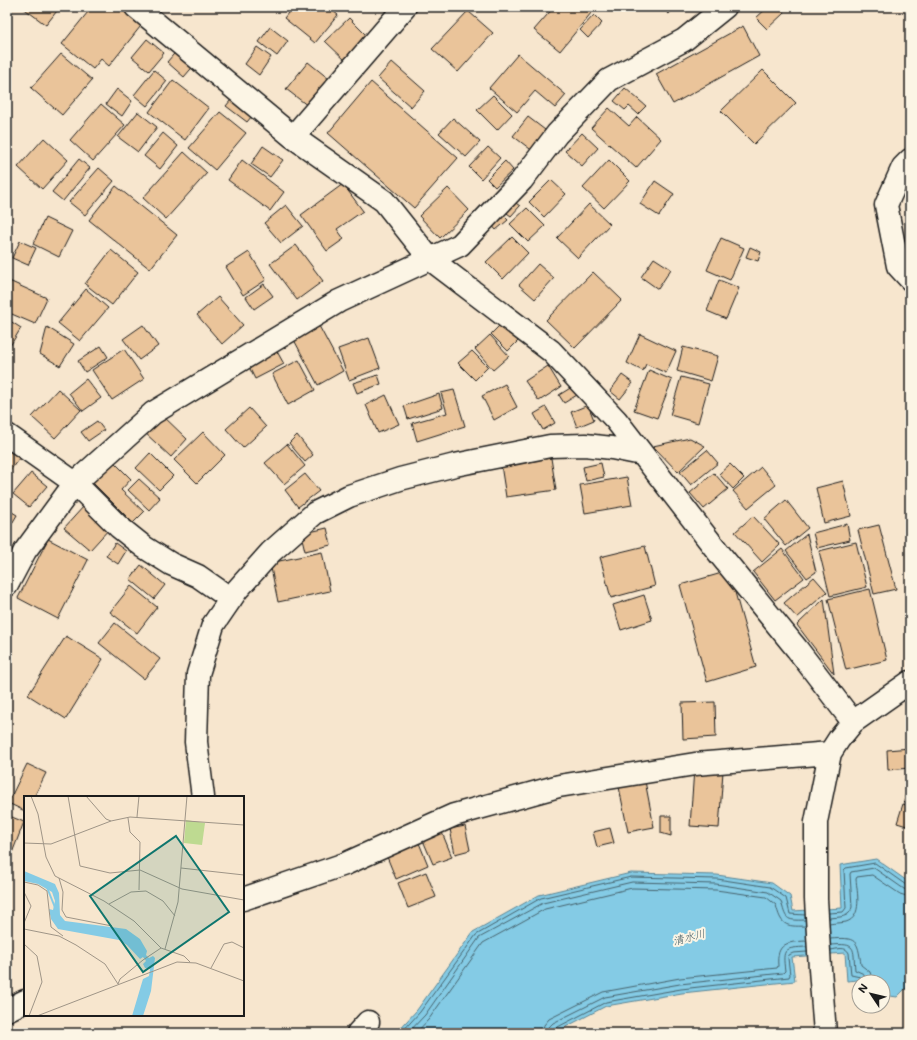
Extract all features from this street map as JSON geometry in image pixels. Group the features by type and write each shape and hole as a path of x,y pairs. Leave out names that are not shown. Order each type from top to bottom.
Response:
{"street":[{"path":"136,7 293,137 384,201 430,259 551,351 616,420 853,722"},
{"path":"293,137 405,7"},
{"path":"7,586 25,551 75,483 153,413 338,301 460,245 522,180 557,134 609,80 684,40 725,7"},
{"path":"910,160 903,167 886,205 898,266 910,279"},
{"path":"7,435 75,483 119,527 144,547 171,564 198,576 231,599"},
{"path":"204,796 196,742 198,674 213,625 236,590 271,552 315,513 349,496 400,479 455,465 550,446 585,445 612,448 642,454"},
{"path":"825,1033 816,899 816,822 830,753 853,722 910,682"},
{"path":"244,899 345,864 454,815 559,786 695,764 830,753"},
{"path":"7,1010 24,1002"}],"water":[{"name":"清水川","path":"876,859 910,883 910,984 897,997 891,996 891,974 851,974 851,981 847,981 845,953 792,957 795,981 682,993 606,1006 554,1033 396,1033 417,1010 473,932 539,895 631,873 717,875 772,883 790,896 793,911 842,908 840,865"}],"building":[{"path":"22,7 60,7 46,25"},
{"path":"92,7 126,7 144,22 109,66 101,59 93,69 62,44"},
{"path":"293,7 328,7 338,15 315,43 284,18"},
{"path":"554,7 596,7 560,51 534,30"},
{"path":"660,7 674,7 669,14"},
{"path":"768,7 779,7 784,13 767,29 756,18"},
{"path":"468,11 493,33 458,72 432,49"},
{"path":"594,15 602,23 588,38 580,30"},
{"path":"349,18 369,38 346,61 325,41"},
{"path":"743,26 759,56 673,104 656,74"},
{"path":"270,27 288,41 277,56 259,42"},
{"path":"147,39 164,53 149,71 132,57"},
{"path":"257,47 271,57 259,75 245,64"},
{"path":"179,48 196,63 184,77 167,62"},
{"path":"61,54 92,80 62,115 31,88"},
{"path":"518,54 566,95 555,108 535,91 517,112 489,88"},
{"path":"308,62 329,79 308,106 286,89"},
{"path":"392,62 425,91 411,107 378,78"},
{"path":"154,70 167,81 147,106 134,95"},
{"path":"763,70 796,103 754,144 721,111"},
{"path":"173,80 209,108 185,140 149,112"},
{"path":"371,82 458,158 414,208 328,133"},
{"path":"625,88 646,106 638,114 629,106 625,110 614,101"},
{"path":"117,89 132,101 122,116 106,104"},
{"path":"235,95 256,111 247,122 226,106"},
{"path":"493,95 512,114 497,130 477,110"},
{"path":"101,104 125,125 93,161 70,140"},
{"path":"609,108 629,126 637,117 661,139 636,168 591,128"},
{"path":"138,112 157,127 138,152 118,137"},
{"path":"220,112 246,133 215,170 189,148"},
{"path":"528,117 549,133 534,152 513,136"},
{"path":"453,118 480,142 466,157 439,133"},
{"path":"163,133 178,146 160,169 144,156"},
{"path":"582,133 598,148 582,166 565,151"},
{"path":"44,138 68,160 42,189 18,167"},
{"path":"263,146 283,160 270,177 251,164"},
{"path":"488,147 500,158 481,179 469,167"},
{"path":"184,152 207,173 166,219 143,198"},
{"path":"79,159 90,168 63,201 52,192"},
{"path":"242,160 284,192 270,211 228,180"},
{"path":"609,160 630,181 604,208 583,188"},
{"path":"505,161 513,170 495,187 487,179"},
{"path":"99,168 114,181 85,215 69,202"},
{"path":"551,180 566,194 544,217 529,202"},
{"path":"655,181 674,194 659,216 640,204"},
{"path":"343,184 363,211 337,229 344,239 327,251 301,215"},
{"path":"116,186 177,235 150,269 89,220"},
{"path":"448,188 469,210 440,238 419,216"},
{"path":"513,201 520,206 511,216 504,211"},
{"path":"589,204 610,224 578,258 557,238"},
{"path":"286,205 303,226 281,243 264,223"},
{"path":"527,208 545,226 528,242 510,224"},
{"path":"503,215 508,220 496,230 491,224"},
{"path":"45,218 72,231 59,257 33,244"},
{"path":"512,237 528,253 503,279 486,262"},
{"path":"721,238 744,248 730,280 707,270"},
{"path":"20,241 36,248 28,265 12,258"},
{"path":"296,245 323,281 297,300 270,264"},
{"path":"750,247 761,252 758,261 746,257"},
{"path":"111,250 138,272 112,305 85,284"},
{"path":"249,252 266,280 243,295 226,267"},
{"path":"654,258 671,269 658,289 641,277"},
{"path":"538,264 554,278 535,299 519,285"},
{"path":"593,272 622,300 575,348 546,320"},
{"path":"7,280 47,298 35,324 7,312"},
{"path":"719,280 739,288 726,319 707,311"},
{"path":"264,284 273,296 254,309 246,297"},
{"path":"86,289 108,308 80,341 58,323"},
{"path":"218,297 243,325 222,344 197,315"},
{"path":"7,319 21,328 7,351"},
{"path":"318,324 343,371 318,385 293,338"},
{"path":"501,324 518,341 508,351 491,334"},
{"path":"143,325 158,346 139,360 123,339"},
{"path":"47,327 74,344 60,366 40,354"},
{"path":"640,334 676,351 666,373 646,364 643,371 627,363"},
{"path":"490,335 509,356 493,370 475,349"},
{"path":"369,338 380,368 349,380 338,349"},
{"path":"101,346 108,357 85,372 78,361"},
{"path":"274,346 284,364 255,379 246,361"},
{"path":"683,347 718,356 711,381 677,371"},
{"path":"124,349 144,379 112,400 92,370"},
{"path":"472,351 488,367 475,380 458,363"},
{"path":"299,360 315,390 288,405 272,374"},
{"path":"548,366 561,387 539,401 525,381"},
{"path":"649,370 672,380 657,418 634,410"},
{"path":"378,375 381,384 357,393 353,383"},
{"path":"622,375 633,383 620,399 610,391"},
{"path":"681,377 709,384 698,423 670,415"},
{"path":"86,379 101,398 83,411 69,393"},
{"path":"505,384 517,407 494,420 482,396"},
{"path":"572,387 577,395 564,403 559,395"},
{"path":"58,389 81,410 55,438 32,417"},
{"path":"454,390 465,426 417,441 412,423 447,413 441,393"},
{"path":"439,394 443,408 408,419 404,406"},
{"path":"386,395 399,424 378,433 366,405"},
{"path":"588,405 594,420 577,427 571,412"},
{"path":"546,407 555,423 543,430 534,414"},
{"path":"249,408 266,427 243,448 226,429"},
{"path":"160,413 187,439 171,457 143,431"},
{"path":"97,421 104,430 88,441 81,432"},
{"path":"203,432 225,455 197,483 174,460"},
{"path":"297,435 313,455 305,462 289,443"},
{"path":"690,438 705,446 678,472 653,446"},
{"path":"7,443 22,454 7,475"},
{"path":"287,444 305,466 284,484 265,463"},
{"path":"707,450 718,463 691,485 680,472"},
{"path":"150,453 173,476 159,490 136,468"},
{"path":"551,458 556,490 506,497 501,465"},
{"path":"113,461 131,479 121,490 144,512 133,523 92,482"},
{"path":"601,463 604,477 586,481 583,467"},
{"path":"730,464 744,478 733,489 719,474"},
{"path":"761,467 776,485 748,508 733,491"},
{"path":"31,473 47,486 29,507 13,494"},
{"path":"714,473 728,489 704,509 690,493"},
{"path":"305,474 319,491 298,507 285,490"},
{"path":"627,477 632,505 585,513 580,485"},
{"path":"139,479 160,498 149,510 128,490"},
{"path":"843,481 851,516 824,523 816,488"},
{"path":"786,500 808,528 786,546 764,519"},
{"path":"84,506 110,528 90,550 64,528"},
{"path":"7,509 17,515 7,532"},
{"path":"753,516 780,545 762,562 735,532"},
{"path":"847,524 850,540 817,548 813,533"},
{"path":"879,525 896,589 874,594 858,530"},
{"path":"327,528 331,545 305,551 301,534"},
{"path":"807,534 816,572 807,578 786,551"},
{"path":"48,539 88,560 58,619 18,598"},
{"path":"856,542 867,587 830,596 819,551"},
{"path":"115,543 126,551 118,564 106,556"},
{"path":"645,546 655,586 611,598 600,557"},
{"path":"782,549 804,578 775,600 753,572"},
{"path":"322,552 330,591 278,602 270,563"},
{"path":"141,565 165,585 154,599 130,579"},
{"path":"729,571 756,667 707,682 680,585"},
{"path":"814,577 827,592 797,618 784,603"},
{"path":"131,586 157,607 137,633 110,612"},
{"path":"870,589 887,660 846,670 828,599"},
{"path":"644,595 652,620 621,630 613,605"},
{"path":"824,599 834,674 797,625"},
{"path":"115,623 160,659 144,679 99,643"},
{"path":"66,636 103,659 66,719 28,695"},
{"path":"715,702 716,737 683,739 682,703"},
{"path":"910,748 910,768 888,770 887,750"},
{"path":"27,764 46,773 34,796 24,796 24,811 8,803"},
{"path":"694,769 723,771 719,828 690,826"},
{"path":"910,775 910,787 907,786"},
{"path":"644,776 654,827 628,832 618,782"},
{"path":"907,789 910,790 910,803 904,801"},
{"path":"903,804 910,806 910,827 897,823"},
{"path":"7,815 24,822 7,866"},
{"path":"661,816 671,816 671,836 661,833"},
{"path":"465,826 470,850 455,854 450,829"},
{"path":"610,828 614,843 597,847 593,832"},
{"path":"441,830 452,857 433,864 422,838"},
{"path":"417,838 428,865 396,879 385,852"},
{"path":"426,872 436,897 408,908 398,883"}]}
